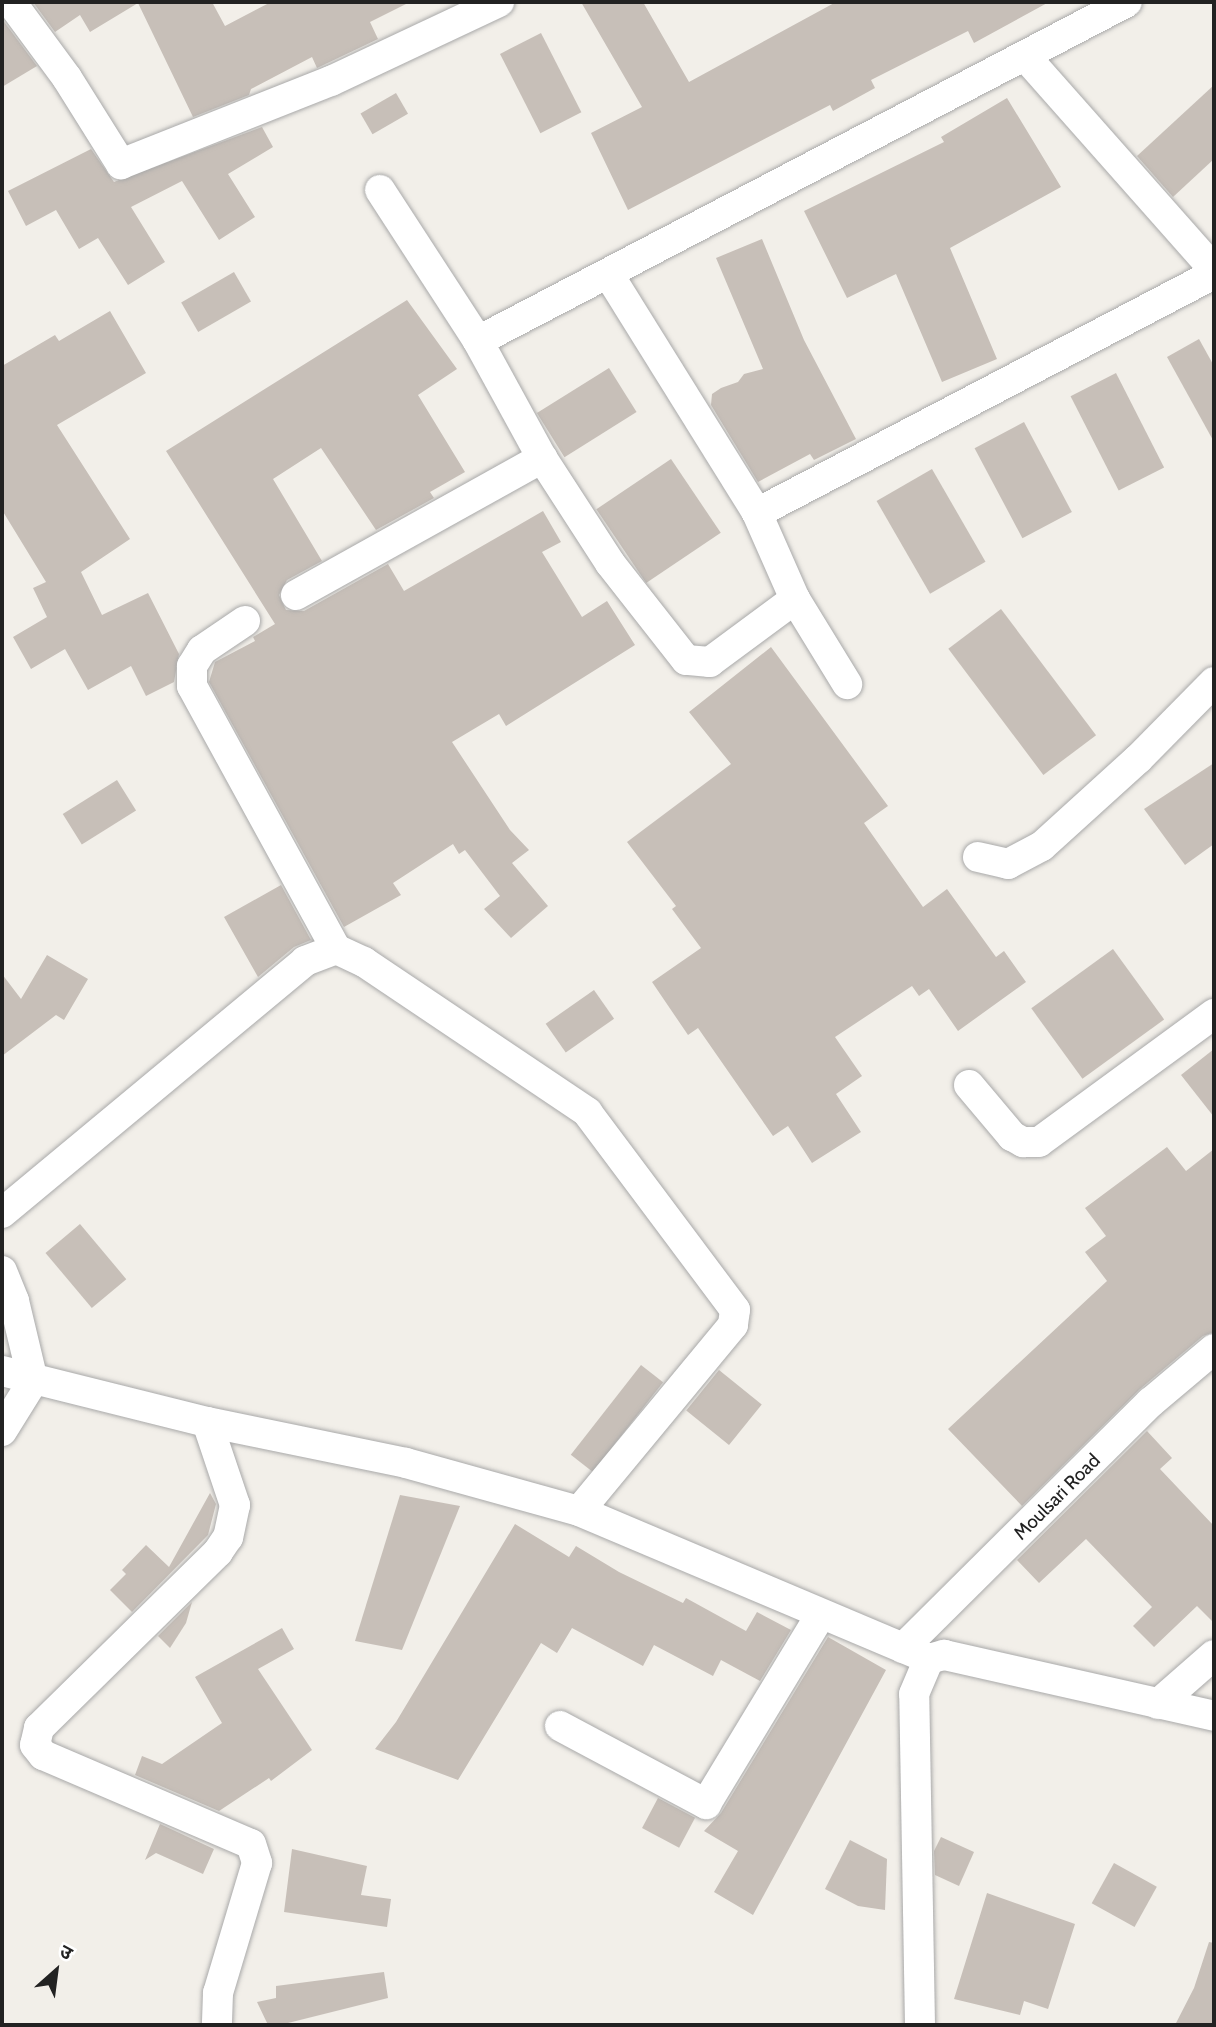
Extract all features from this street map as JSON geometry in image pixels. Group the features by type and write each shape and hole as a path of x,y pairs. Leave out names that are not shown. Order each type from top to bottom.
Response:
{"street":[{"path":"11,2 67,78 121,164 331,81 499,2"},
{"path":"478,341 1128,2"},
{"path":"757,513 1214,272 1025,56"},
{"path":"380,190 478,341 542,458 610,563 686,660 710,662 795,599"},
{"path":"609,275 757,513 795,599 847,684"},
{"path":"296,594 542,458"},
{"path":"246,621 202,650 192,666 192,686 336,949 364,962 571,1097 602,1128 735,1310 733,1325 579,1511"},
{"path":"978,857 986,862 1008,864 1042,846 1138,759 1214,682"},
{"path":"2,1213 305,961 336,949"},
{"path":"969,1085 1012,1136 1023,1142 1039,1142 1214,1014"},
{"path":"2,1271 14,1301 33,1381 2,1431"},
{"name":"Moulsari Road","path":"916,1653 1151,1402 1214,1349"},
{"path":"2,1371 33,1381 206,1422 406,1463 579,1511 820,1616 916,1653 944,1655 1214,1716"},
{"path":"206,1422 235,1505 228,1536 218,1552 35,1736 35,1745 43,1755 251,1844 257,1863 218,1993 217,2025"},
{"path":"560,1726 706,1804 820,1616"},
{"path":"916,1653 914,1694 920,2025"},
{"path":"1158,1704 1214,1655"}],"building":[{"path":"33,2 212,2 225,26 271,2 410,2 370,22 378,39 317,68 312,57 251,89 249,95 193,117 138,3 90,32 80,15 55,32"},
{"path":"581,2 643,2 689,82 836,2 1049,2 974,43 968,31 871,80 875,88 833,111 830,105 628,210 591,133 642,107"},
{"path":"2,19 37,66 2,87"},
{"path":"541,33 581,112 540,133 500,54"},
{"path":"1214,85 1214,159 1173,197 1137,156"},
{"path":"396,93 408,114 372,134 360,114"},
{"path":"1007,98 1061,187 950,248 997,359 942,382 896,274 847,298 804,211 944,142 941,137"},
{"path":"262,127 273,147 228,174 255,217 219,240 182,181 131,207 165,262 128,285 98,238 79,249 56,210 26,226 8,191 91,149 114,182"},
{"path":"762,239 804,340 856,439 814,460 810,454 758,482 711,405 712,394 738,382 744,374 763,369 716,258"},
{"path":"234,272 251,301 198,332 181,302"},
{"path":"407,300 457,369 418,395 465,472 430,492 434,498 376,530 321,448 273,479 322,561 287,580 279,595 286,610 304,611 388,564 404,591 543,511 561,542 542,552 582,617 607,601 635,645 506,726 499,714 452,742 510,830 529,850 512,863 548,906 511,938 484,909 500,896 465,850 459,854 453,844 393,883 401,895 344,927 209,682 215,662 255,641 253,637 275,624 166,451"},
{"path":"110,311 146,373 57,425 130,539 81,572 102,615 148,593 179,654 174,682 146,696 131,666 88,690 65,649 31,669 13,637 47,617 33,588 46,582 2,510 2,366 55,335 59,341"},
{"path":"1199,339 1214,366 1214,442 1167,357"},
{"path":"609,368 637,412 564,457 537,413"},
{"path":"1116,373 1164,467 1119,491 1071,396"},
{"path":"1024,422 1072,512 1022,538 975,448"},
{"path":"671,459 721,533 646,583 596,509"},
{"path":"932,469 986,562 930,594 877,501"},
{"path":"1001,609 1096,735 1043,775 948,649"},
{"path":"771,647 888,806 864,823 923,907 947,889 996,957 1004,951 1026,982 958,1031 929,989 919,996 912,986 835,1037 862,1076 836,1094 861,1132 812,1163 788,1126 773,1136 698,1028 688,1035 652,982 701,948 672,909 676,906 627,842 731,764 689,712"},
{"path":"1214,763 1214,844 1185,865 1144,809"},
{"path":"117,780 136,811 82,844 63,814"},
{"path":"281,885 311,940 294,947 258,977 224,917"},
{"path":"1113,949 1164,1019 1082,1079 1031,1008"},
{"path":"47,955 88,979 64,1020 56,1015 2,1056 2,974 21,999"},
{"path":"594,990 614,1019 566,1053 546,1024"},
{"path":"1214,1049 1214,1117 1181,1075"},
{"path":"1167,1147 1186,1171 1214,1149 1214,1332 1203,1336 1140,1389 1022,1506 948,1429 1107,1281 1085,1252 1106,1236 1085,1208"},
{"path":"80,1224 126,1279 92,1308 46,1253"},
{"path":"641,1365 663,1382 593,1472 571,1455"},
{"path":"719,1370 762,1405 729,1445 686,1410"},
{"path":"1147,1431 1172,1458 1160,1469 1214,1526 1214,1623 1197,1606 1154,1647 1133,1626 1152,1607 1086,1539 1039,1583 1017,1560"},
{"path":"210,1493 216,1504 208,1535 132,1612 110,1590 126,1574 122,1570 146,1545 169,1567"},
{"path":"400,1495 460,1506 402,1650 355,1641"},
{"path":"515,1524 569,1557 576,1546 619,1572 683,1603 686,1598 746,1631 757,1612 791,1630 760,1681 721,1660 713,1676 654,1645 643,1666 572,1628 557,1653 541,1643 458,1780 375,1749 396,1722"},
{"path":"192,1602 186,1623 170,1648 158,1636"},
{"path":"282,1628 294,1649 258,1669 312,1750 271,1781 269,1778 219,1811 135,1775 142,1756 162,1764 222,1723 195,1677"},
{"path":"828,1637 886,1670 753,1915 714,1892 738,1851 704,1831 721,1813"},
{"path":"658,1798 695,1818 679,1848 642,1828"},
{"path":"160,1824 214,1849 203,1874 156,1853 145,1860"},
{"path":"941,1837 974,1852 959,1886 935,1875 934,1851"},
{"path":"850,1840 887,1859 885,1910 858,1906 825,1889"},
{"path":"292,1849 367,1866 361,1895 391,1899 387,1927 284,1912"},
{"path":"1114,1863 1157,1887 1135,1927 1092,1903"},
{"path":"987,1893 1075,1924 1048,2009 1024,2001 1020,2015 954,1999"},
{"path":"1209,1942 1214,1943 1214,2025 1175,2025 1194,1988"},
{"path":"384,1972 388,1998 280,2025 268,2025 257,2002 276,1998 276,1986"}]}
